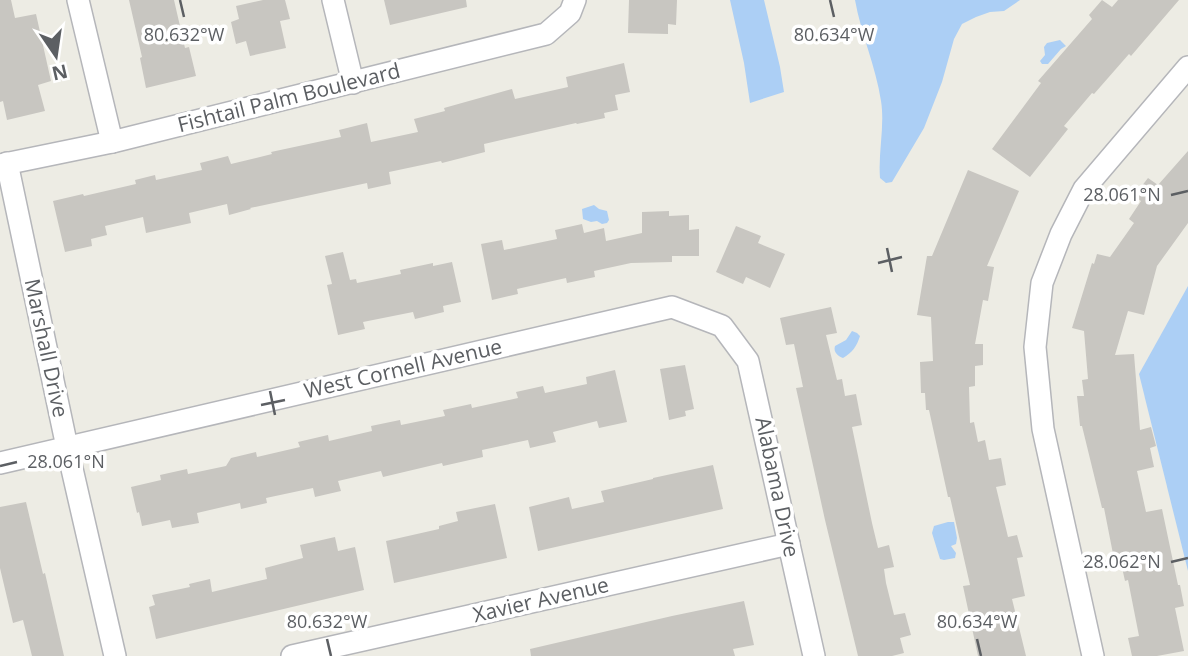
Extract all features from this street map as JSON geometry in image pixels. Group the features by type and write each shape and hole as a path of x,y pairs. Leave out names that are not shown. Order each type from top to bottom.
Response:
{"street":[{"path":"78,0 111,142"},
{"path":"334,0 353,83"},
{"name":"Fishtail Palm Boulevard","path":"4,164 111,142 546,34 573,6"},
{"path":"1093,656 1043,429 1035,346 1042,283 1061,234 1084,189 1188,67"},
{"name":"Marshall Drive","path":"4,164 115,656"},
{"name":"West Cornell Avenue","path":"0,463 672,307 722,326"},
{"name":"Alabama Drive","path":"722,326 748,361 814,656"},
{"name":"Xavier Avenue","path":"292,656 789,544"}],"water":[{"path":"730,0 764,0 784,92 750,103"},
{"path":"855,0 1020,0 1004,11 990,12 962,24 954,39 942,82 924,128 892,182 886,183 880,178 881,101"},
{"path":"1060,40 1066,46 1048,64 1042,64 1040,61 1045,55 1044,47 1047,43"},
{"path":"594,205 607,211 607,223 583,219 582,209"},
{"path":"1188,286 1188,571 1139,374"},
{"path":"852,331 860,336 854,349 843,358 836,354 835,346 846,340"},
{"path":"954,522 957,538 956,544 951,546 956,553 955,558 944,560 940,559 932,533 934,526"}],"building":[{"path":"0,0 11,0 15,18 36,14 51,81 38,85 45,111 7,120 3,101 0,102"},
{"path":"129,0 174,0 185,48 189,47 196,76 146,88"},
{"path":"263,0 285,0 290,19 280,21 286,48 250,56 246,41 236,44 231,22 239,19 236,6"},
{"path":"384,0 466,0 467,7 390,25"},
{"path":"629,0 677,0 676,25 668,24 668,34 628,33"},
{"path":"1102,0 1112,7 1118,0 1179,0 1131,56 1129,54 1064,126 1068,129 1030,177 992,149 1041,83 1038,81 1092,19 1089,15"},
{"path":"624,63 630,92 615,95 618,110 604,113 605,118 484,144 485,152 442,163 441,161 389,172 391,184 368,189 367,183 229,215 227,204 189,213 191,223 146,233 143,217 105,226 107,235 91,239 92,246 65,252 53,201 136,184 135,180 155,175 156,180 202,170 200,163 228,156 231,164 272,154 271,152 341,137 339,130 367,123 371,142 418,132 414,119 445,111 444,108 512,89 515,99 568,87 566,77"},
{"path":"1188,151 1188,223 1157,266 1144,315 1128,311 1115,355 1134,354 1140,430 1151,427 1156,446 1150,448 1154,467 1137,471 1146,512 1162,509 1184,606 1175,608 1184,651 1157,656 1132,656 1128,638 1139,636 1128,580 1125,581 1121,563 1115,564 1104,508 1080,426 1077,396 1084,396 1082,380 1088,379 1084,331 1072,328 1097,254 1110,257 1134,223 1129,219 1141,201 1134,196 1148,178 1158,185"},
{"path":"968,170 1019,191 987,266 994,267 988,301 983,300 975,344 983,344 983,365 975,366 975,386 969,387 970,423 974,422 978,442 985,440 989,460 1001,458 1006,485 996,487 1008,537 1017,535 1023,557 1017,558 1025,596 1012,599 1026,656 978,656 963,586 970,585 929,410 926,410 925,393 921,393 920,362 933,361 931,317 917,315 927,256 932,256"},
{"path":"669,211 669,216 689,215 689,230 699,229 699,256 672,256 672,262 631,263 594,271 595,277 567,283 566,278 517,289 518,294 492,300 481,244 502,240 504,250 557,239 555,230 582,224 584,233 604,228 606,241 642,233 642,212"},
{"path":"736,226 761,236 758,243 785,254 770,288 746,277 743,284 716,272"},
{"path":"343,252 350,280 356,279 357,283 401,274 400,270 452,262 461,302 443,306 444,312 415,319 413,312 363,322 365,329 338,335 327,285 332,284 325,256"},
{"path":"831,307 837,333 826,335 837,380 842,379 845,396 856,394 862,425 852,427 872,523 878,548 889,545 894,567 884,569 886,583 894,615 905,613 911,635 900,638 904,653 892,656 858,656 796,388 803,387 794,344 786,345 780,318"},
{"path":"685,365 694,409 685,411 686,416 669,420 660,369"},
{"path":"615,370 627,422 599,428 597,421 553,432 556,442 530,448 528,440 482,450 483,457 443,466 442,463 383,477 381,471 338,481 341,491 315,497 313,488 266,498 267,503 241,509 240,503 197,513 199,523 172,528 170,520 142,526 139,512 137,513 131,487 161,480 160,475 187,469 188,474 226,466 231,458 256,452 257,457 300,447 298,442 328,435 329,441 372,431 371,426 400,420 401,425 445,416 443,410 471,404 472,408 518,398 516,392 543,386 545,393 587,384 586,377"},
{"path":"713,465 723,509 538,551 529,507 569,497 572,509 604,502 601,491"},
{"path":"26,502 64,656 32,656 23,620 13,623 0,568 0,507"},
{"path":"495,504 507,558 394,583 386,541 439,529 439,526 458,521 456,512"},
{"path":"335,537 338,551 355,547 364,590 156,639 149,607 155,605 152,595 190,587 189,584 210,579 212,592 267,579 265,568 303,558 300,545"},
{"path":"744,601 754,645 733,649 735,656 531,656 530,649"}]}
